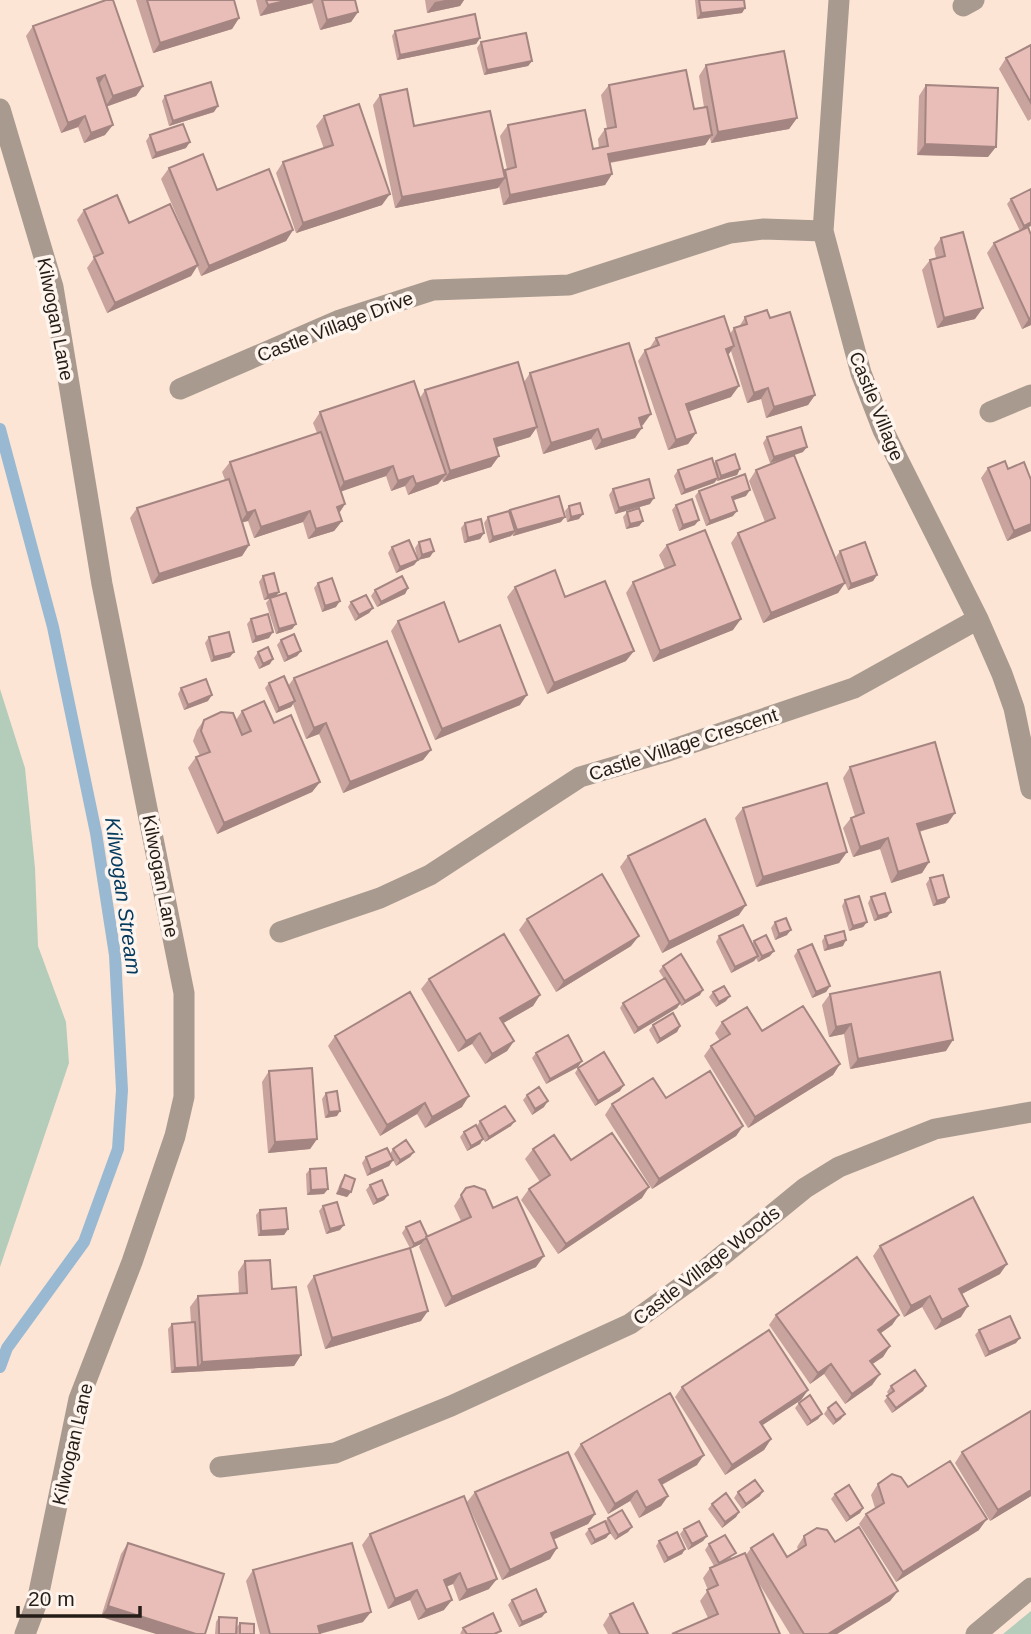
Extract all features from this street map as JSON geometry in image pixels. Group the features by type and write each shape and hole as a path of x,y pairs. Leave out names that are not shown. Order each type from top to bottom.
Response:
{"street":[{"name":"Castle Village","path":"839,0 823,231 861,373 883,430 978,619 1014,708 1031,789"},
{"name":"Kilwogan Lane","path":"0,109 52,287 100,571 184,993 186,1028 184,1097 175,1136 132,1262 79,1399 37,1602 25,1634"},
{"name":"Castle Village Drive","path":"180,389 340,320 433,290 569,285 614,273 681,247 730,233 764,229 823,231"},
{"path":"990,412 1031,395"},
{"name":"Castle Village Crescent","path":"280,932 380,898 430,875 580,777 666,752 853,688 978,619"},
{"name":"Castle Village Woods","path":"220,1467 335,1453 451,1406 630,1324 709,1268 805,1188 839,1167 934,1129 1031,1112"},
{"path":"976,1634 1031,1588"}],"green space":[{"path":"0,689 25,768 35,868 38,946 66,1022 69,1063 0,1267"},
{"path":"1031,1611 1031,1634 1003,1634"}],"building":[{"path":"106,0 113,0 143,86 113,96 105,75 97,78 113,125 91,133 85,116 68,123 33,26"},
{"path":"147,0 234,0 239,18 160,43"},
{"path":"266,0 289,0 268,5"},
{"path":"322,0 355,0 358,12 327,20"},
{"path":"699,0 744,0 745,8 701,13"},
{"path":"475,14 480,38 400,55 395,31"},
{"path":"526,33 532,61 487,70 481,42"},
{"path":"1031,45 1031,103 1006,58"},
{"path":"784,51 797,118 718,132 706,65"},
{"path":"686,70 694,109 707,107 712,135 608,154 612,174 510,195 505,170 516,167 508,125 585,110 593,149 608,146 605,129 616,127 609,85"},
{"path":"211,82 218,106 173,121 165,96"},
{"path":"926,85 998,88 996,147 925,144"},
{"path":"407,89 414,126 490,111 505,178 402,197 380,95"},
{"path":"359,104 390,194 303,223 283,162 333,145 324,116"},
{"path":"183,124 190,142 156,153 150,135"},
{"path":"203,154 217,190 269,169 293,230 209,266 169,168"},
{"path":"1031,189 1031,222 1024,226 1011,199"},
{"path":"117,195 129,223 170,204 198,265 115,303 94,257 103,253 84,210"},
{"path":"1028,227 1031,235 1029,319 994,243"},
{"path":"963,232 983,308 944,318 930,260 945,256 941,238"},
{"path":"767,310 770,318 790,312 815,395 774,407 768,388 754,393 734,328 747,324 745,317"},
{"path":"724,316 734,346 726,349 739,386 686,404 696,433 676,440 645,350 659,345 656,338"},
{"path":"629,343 651,414 639,418 642,428 602,440 598,429 551,443 530,373"},
{"path":"518,362 537,427 494,439 499,456 450,471 425,390"},
{"path":"414,381 446,474 416,484 413,476 398,481 393,466 344,482 320,412"},
{"path":"801,427 807,447 774,457 767,437"},
{"path":"321,432 345,504 337,507 342,521 316,529 310,511 261,527 255,510 247,513 230,462"},
{"path":"735,454 740,469 721,476 716,461"},
{"path":"794,455 845,583 771,613 738,533 775,518 756,470"},
{"path":"712,458 718,478 685,490 678,470"},
{"path":"1005,461 1008,469 1024,462 1031,480 1031,524 1014,531 988,468"},
{"path":"745,474 750,490 732,497 737,511 710,521 699,491"},
{"path":"229,479 249,545 159,574 137,508"},
{"path":"649,479 654,498 619,508 613,489"},
{"path":"559,496 565,517 517,530 510,510"},
{"path":"692,499 699,520 683,525 676,505"},
{"path":"580,503 583,514 571,517 569,506"},
{"path":"639,508 643,521 630,524 627,512"},
{"path":"509,511 515,531 493,537 488,517"},
{"path":"481,519 484,533 468,538 465,523"},
{"path":"705,530 741,619 660,651 633,582 675,565 667,545"},
{"path":"430,539 434,551 422,555 419,542"},
{"path":"409,540 418,560 400,567 392,547"},
{"path":"865,542 877,575 851,584 840,551"},
{"path":"555,570 565,597 605,581 634,651 554,683 515,587"},
{"path":"274,573 279,592 268,595 263,576"},
{"path":"402,576 408,588 381,602 375,590"},
{"path":"332,578 340,601 325,606 318,583"},
{"path":"286,593 296,624 279,629 270,598"},
{"path":"366,595 373,608 359,615 351,602"},
{"path":"444,602 459,642 500,625 527,695 442,729 398,621"},
{"path":"268,614 273,632 256,637 251,619"},
{"path":"229,632 234,652 214,657 209,637"},
{"path":"294,634 301,651 288,657 281,640"},
{"path":"387,641 431,750 350,782 326,723 314,728 294,678"},
{"path":"268,647 273,659 263,664 258,652"},
{"path":"284,676 295,701 279,708 269,683"},
{"path":"206,679 212,695 188,705 181,688"},
{"path":"264,701 274,723 291,715 320,782 224,823 196,757 210,752 201,731 204,720 221,712 233,713 242,735 251,731 242,711"},
{"path":"935,742 955,813 917,824 929,862 898,872 888,838 860,847 851,818 864,813 850,767"},
{"path":"827,783 847,852 763,877 743,808"},
{"path":"705,819 746,905 669,942 628,856"},
{"path":"602,874 639,936 564,981 527,919"},
{"path":"943,875 949,897 937,901 930,878"},
{"path":"885,893 891,912 878,916 871,897"},
{"path":"859,896 867,922 853,926 845,900"},
{"path":"786,918 791,930 779,934 775,922"},
{"path":"743,925 758,956 735,967 719,936"},
{"path":"844,931 846,940 828,946 825,936"},
{"path":"504,934 540,995 500,1018 514,1041 492,1054 480,1033 466,1041 429,979"},
{"path":"766,935 774,951 762,956 754,941"},
{"path":"812,944 830,986 816,992 798,950"},
{"path":"681,954 703,990 685,1001 663,966"},
{"path":"940,972 953,1040 858,1059 851,1024 836,1027 830,994"},
{"path":"665,978 680,1003 638,1028 623,1003"},
{"path":"724,986 730,996 719,1002 713,992"},
{"path":"410,992 469,1096 432,1117 425,1103 387,1125 335,1036"},
{"path":"803,1006 840,1064 755,1117 711,1046 730,1034 722,1022 747,1007 762,1031"},
{"path":"673,1013 680,1026 660,1039 653,1025"},
{"path":"568,1035 582,1061 550,1079 536,1053"},
{"path":"604,1052 624,1085 598,1101 578,1068"},
{"path":"312,1068 317,1139 275,1142 269,1071"},
{"path":"710,1071 743,1126 659,1179 612,1104 653,1078 666,1098"},
{"path":"539,1087 548,1101 535,1109 527,1095"},
{"path":"337,1091 340,1111 329,1112 326,1093"},
{"path":"505,1106 515,1121 489,1137 480,1121"},
{"path":"476,1125 483,1139 471,1146 464,1132"},
{"path":"612,1133 649,1187 566,1244 529,1189 550,1175 533,1149 554,1135 571,1160"},
{"path":"406,1140 414,1152 400,1160 393,1149"},
{"path":"387,1148 393,1160 371,1170 366,1157"},
{"path":"326,1168 328,1189 311,1190 310,1169"},
{"path":"345,1175 355,1179 351,1192 340,1188"},
{"path":"382,1180 388,1195 377,1200 370,1185"},
{"path":"474,1186 485,1190 493,1208 517,1197 544,1256 452,1297 426,1237 471,1217 461,1195 466,1188"},
{"path":"973,1197 1007,1264 959,1289 968,1306 942,1320 930,1296 911,1306 880,1246"},
{"path":"337,1202 344,1225 330,1229 323,1206"},
{"path":"286,1208 288,1229 261,1231 260,1210"},
{"path":"420,1221 427,1236 414,1244 406,1227"},
{"path":"410,1248 428,1311 332,1338 314,1276"},
{"path":"857,1257 899,1315 878,1330 890,1346 870,1361 880,1374 852,1394 831,1364 818,1373 776,1315"},
{"path":"270,1260 272,1289 296,1287 301,1355 202,1362 198,1296 247,1293 245,1261"},
{"path":"1010,1316 1020,1338 989,1352 979,1330"},
{"path":"195,1322 198,1367 175,1368 172,1324"},
{"path":"769,1330 808,1390 760,1422 771,1439 732,1465 682,1387"},
{"path":"915,1370 926,1386 896,1408 887,1396 894,1391 891,1386"},
{"path":"670,1393 704,1455 659,1480 668,1496 646,1508 637,1491 615,1504 581,1444"},
{"path":"810,1395 822,1414 811,1421 799,1403"},
{"path":"836,1402 845,1414 836,1420 828,1408"},
{"path":"1031,1411 1031,1490 998,1510 962,1452"},
{"path":"568,1452 595,1514 551,1533 557,1548 510,1570 475,1492"},
{"path":"950,1461 987,1519 903,1572 866,1514 884,1503 878,1484 892,1474 901,1477 908,1487"},
{"path":"755,1480 763,1491 746,1504 738,1492"},
{"path":"849,1485 863,1508 850,1517 835,1494"},
{"path":"726,1493 739,1512 725,1522 712,1504"},
{"path":"464,1496 497,1579 467,1590 460,1573 444,1580 452,1600 426,1610 417,1590 395,1599 370,1534"},
{"path":"622,1510 632,1527 618,1535 608,1518"},
{"path":"605,1521 610,1533 595,1540 589,1529"},
{"path":"699,1521 707,1536 692,1544 684,1529"},
{"path":"859,1527 898,1591 828,1634 804,1634 751,1548 773,1534 787,1557 806,1545 804,1536 817,1528 827,1530 835,1542"},
{"path":"677,1532 685,1549 668,1558 659,1541"},
{"path":"725,1535 736,1553 719,1563 709,1544"},
{"path":"128,1543 224,1574 205,1634 196,1634 108,1606"},
{"path":"352,1543 371,1612 318,1626 320,1634 270,1634 253,1570"},
{"path":"745,1553 780,1634 672,1634 718,1614 707,1590 718,1585 710,1568"},
{"path":"536,1589 546,1612 522,1622 512,1600"},
{"path":"633,1603 648,1634 620,1634 610,1614"},
{"path":"493,1613 501,1631 494,1634 467,1634 463,1628"},
{"path":"219,1617 237,1618 236,1634 219,1634"},
{"path":"240,1623 254,1624 254,1634 240,1634"}],"waterway":[{"name":"Kilwogan Stream","path":"0,429 53,627 96,833 115,955 122,1090 118,1149 84,1242 7,1348 0,1367"}]}
